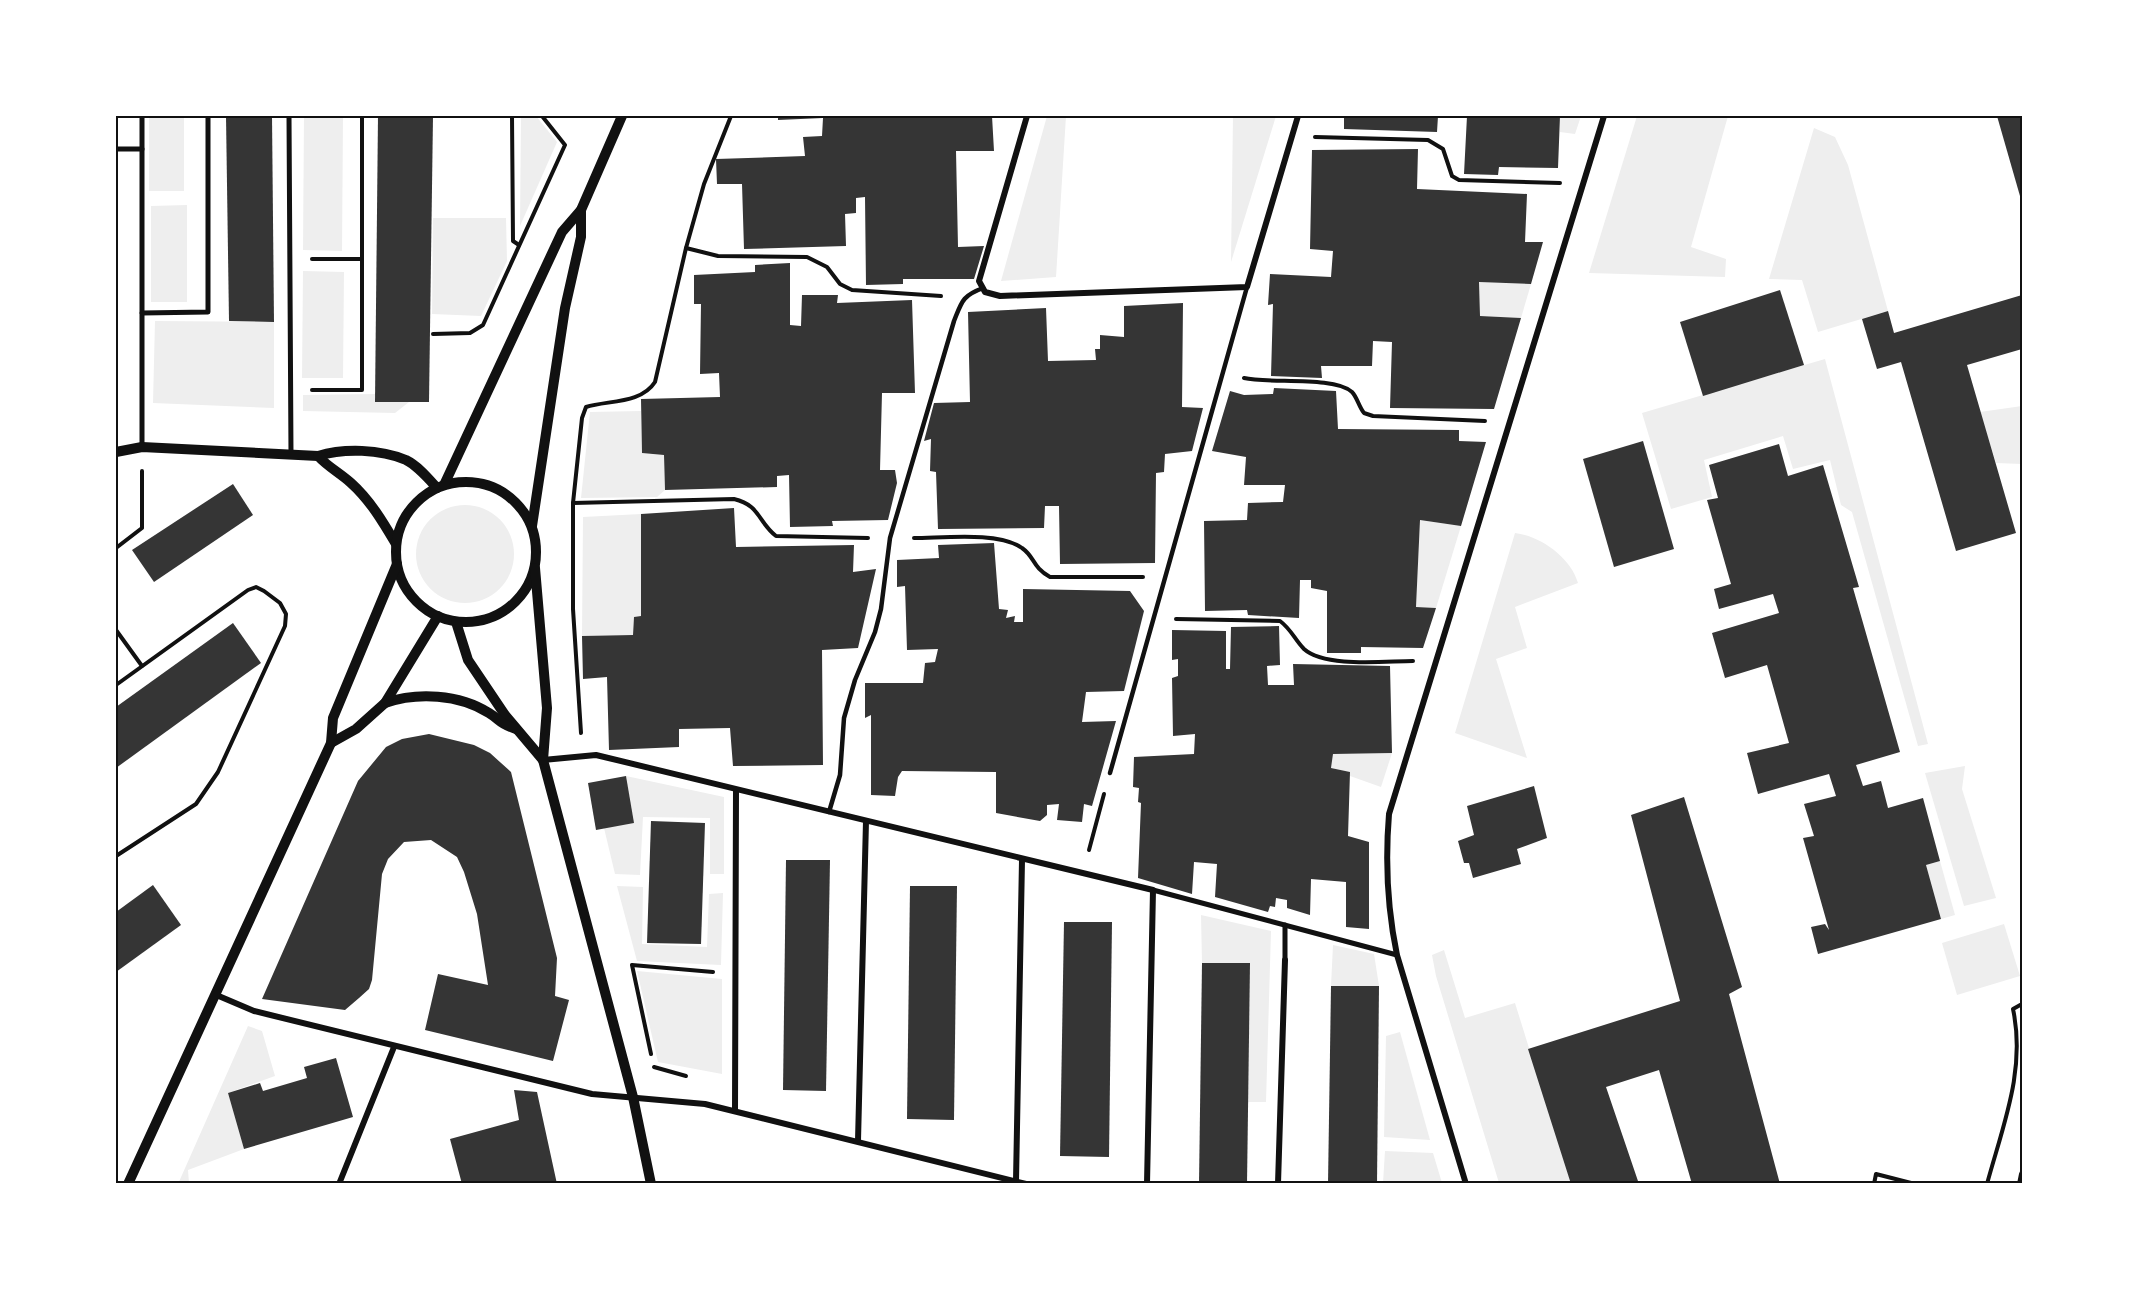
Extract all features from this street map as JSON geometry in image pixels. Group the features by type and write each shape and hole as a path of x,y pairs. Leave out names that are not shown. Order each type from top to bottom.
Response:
{"street":[{"path":"142,116 142,447"},
{"path":"142,313 208,312 208,116"},
{"path":"289,116 291,453"},
{"path":"440,487 562,232 581,210 622,116"},
{"path":"1027,116 979,281 985,292 1000,296 1247,287 1298,116"},
{"path":"1466,1184 1397,955 1386,885 1389,814 1604,116"},
{"path":"116,149 142,149"},
{"path":"531,526 565,308 581,237 581,210"},
{"path":"116,452 142,447 318,456 340,450 406,460 440,487"},
{"path":"318,456 329,468 350,482 373,506 396,544"},
{"path":"535,568 527,588 514,604 497,616 477,622 456,622 438,616 414,600 403,584 397,564 396,544 403,521 418,501 440,487 464,482 485,484 505,493 521,507 531,526 537,551 535,568 547,708 543,760 633,1097 651,1184"},
{"path":"128,1184 331,743 333,718 397,564"},
{"path":"331,743 356,729 385,703 438,616"},
{"path":"456,622 468,660 516,729 543,760"},
{"path":"385,703 405,696 422,695 452,700 478,708 490,714 500,724 516,729"},
{"path":"543,760 584,755 617,760 1153,890 1397,955"},
{"path":"735,1111 736,790"},
{"path":"858,1141 866,821"},
{"path":"1016,1181 1022,860"},
{"path":"1147,1184 1153,890"},
{"path":"1278,1184 1285,925"},
{"path":"214,994 254,1011 592,1094 705,1104 1026,1184"},
{"path":"339,1184 394,1047"},
{"path":"2020,1184 2022,1174"}],"lane":[{"path":"1110,773 1247,287"},
{"path":"829,812 840,775 844,717 881,609 890,538 954,321 968,293 983,288"}],"path":[{"path":"291,391 362,390 362,116"},
{"path":"512,116 513,241 519,245"},
{"path":"434,334 470,333 483,325 565,144 542,116"},
{"path":"584,755 573,609 573,502 582,418 586,407 635,397 650,389 655,382 686,248 705,184 731,116"},
{"path":"1293,130 1318,137 1428,140 1443,149 1452,176 1459,180 1554,182 1581,187"},
{"path":"686,248 718,256 807,257 827,267 840,284 862,293 921,293 963,299"},
{"path":"290,259 362,259"},
{"path":"1223,372 1257,381 1330,384 1344,387 1354,393 1364,412 1373,416 1481,420 1508,427"},
{"path":"116,548 142,528 142,447"},
{"path":"573,502 734,500 756,509 766,528 776,536 1005,540 1023,548 1038,570 1060,579 1165,577"},
{"path":"116,685 248,590 256,587 264,591 280,603 286,614 280,641 218,772 196,804 116,856"},
{"path":"1154,616 1180,620 1280,621 1290,628 1304,648 1324,660 1435,661"},
{"path":"116,630 142,666"},
{"path":"1083,873 1110,773"},
{"path":"689,1077 655,1070 632,965 735,974"},
{"path":"1987,1184 2014,1085 2019,1056 2013,1009 2022,1004"},
{"path":"1874,1184 1876,1174 1916,1184"}],"shaded area":[{"path":"149,116 184,116 184,191 149,191"},
{"path":"304,116 343,116 342,251 303,250"},
{"path":"521,116 536,116 557,142 520,226"},
{"path":"1047,116 1066,116 1056,277 1001,281"},
{"path":"1233,116 1276,116 1231,262"},
{"path":"1560,116 1581,116 1575,134 1560,132"},
{"path":"1637,116 1728,116 1691,247 1726,259 1725,277 1589,273"},
{"path":"1814,128 1835,137 1848,165 1888,311 1818,332 1802,280 1769,279"},
{"path":"187,205 187,302 151,302 151,206"},
{"path":"433,218 506,218 507,261 481,316 432,314"},
{"path":"303,271 344,272 343,378 302,378"},
{"path":"1479,282 1531,284 1521,318 1480,316"},
{"path":"155,321 274,322 274,408 153,403"},
{"path":"1825,359 1928,744 1918,746 1852,512 1841,505 1830,460 1793,469 1783,436 1704,460 1712,497 1671,509 1642,413"},
{"path":"376,394 375,402 409,402 395,413 303,411 303,395"},
{"path":"2022,406 2022,464 1996,463 1980,412"},
{"path":"641,411 642,453 664,455 665,490 657,497 581,498 590,412"},
{"path":"465,505 484,509 500,519 510,535 514,554 510,573 500,589 484,599 465,603 446,599 430,589 420,573 416,554 420,535 430,519 446,509"},
{"path":"641,514 641,616 634,617 633,635 582,636 583,517"},
{"path":"1420,520 1461,526 1436,608 1416,607"},
{"path":"1515,533 1535,539 1554,550 1569,565 1578,583 1515,607 1527,648 1496,659 1527,758 1455,733"},
{"path":"1392,753 1381,787 1350,776 1350,772 1331,768 1333,754"},
{"path":"1965,766 1962,789 1996,898 1964,906 1925,773"},
{"path":"626,776 724,797 724,874 710,874 710,818 643,817 640,875 615,874 604,828 633,823"},
{"path":"1940,861 1955,915 1941,919 1926,865"},
{"path":"617,886 643,887 642,944 707,947 709,894 723,893 721,965 637,961"},
{"path":"1201,915 1271,931 1266,1102 1248,1102 1250,963 1202,963"},
{"path":"2004,924 2020,976 1957,995 1942,943"},
{"path":"1333,945 1374,954 1379,986 1331,986"},
{"path":"1444,950 1465,1018 1515,1003 1571,1183 1499,1183 1436,976 1432,955"},
{"path":"637,971 722,979 722,1074 658,1062"},
{"path":"248,1026 262,1031 275,1076 228,1093 244,1149 188,1170 189,1183 178,1184"},
{"path":"1400,1032 1430,1140 1384,1137 1386,1036"},
{"path":"1385,1151 1433,1153 1442,1183 1383,1183"}],"building":[{"path":"226,116 272,116 274,322 229,321"},
{"path":"378,116 433,116 429,402 375,402"},
{"path":"778,116 992,116 994,151 956,151 958,247 984,246 974,279 903,279 903,284 866,285 865,197 856,198 856,213 845,214 846,246 744,249 742,184 717,184 716,159 805,156 803,137 822,136 823,118 778,120"},
{"path":"1344,116 1438,116 1437,132 1344,129"},
{"path":"1467,116 1560,116 1558,168 1499,167 1498,175 1464,174"},
{"path":"1997,116 2022,116 2022,203"},
{"path":"1418,149 1417,189 1527,194 1525,242 1543,242 1531,284 1479,282 1480,316 1521,318 1494,409 1390,408 1392,342 1373,341 1372,366 1321,366 1322,378 1271,376 1273,304 1268,305 1270,274 1331,277 1333,251 1310,249 1312,150"},
{"path":"790,263 790,325 801,326 802,295 838,295 837,303 912,300 915,393 882,393 880,470 895,470 897,483 888,520 832,521 833,526 790,527 789,475 777,476 777,487 665,490 664,455 642,453 641,399 720,397 719,373 700,374 701,304 694,304 694,275 755,272 755,265"},
{"path":"1780,290 1804,365 1703,396 1680,322"},
{"path":"2022,295 2022,349 1967,365 2016,533 1956,551 1901,362 1877,369 1862,319 1888,311 1894,333"},
{"path":"1183,303 1182,407 1203,408 1192,451 1165,454 1164,472 1156,473 1155,563 1060,564 1059,506 1045,506 1044,528 938,529 936,472 930,471 931,439 924,441 934,403 970,402 968,312 1046,308 1048,361 1096,360 1095,349 1100,349 1100,335 1124,337 1124,306"},
{"path":"1274,388 1336,391 1338,429 1459,430 1459,441 1486,442 1461,526 1420,520 1416,607 1436,608 1423,648 1361,647 1361,653 1327,653 1327,591 1311,588 1311,580 1300,580 1299,618 1248,615 1247,610 1205,611 1204,521 1247,520 1248,503 1283,502 1285,485 1244,485 1246,457 1212,451 1230,391 1244,395 1273,394"},
{"path":"1643,441 1674,549 1614,567 1583,459"},
{"path":"1779,444 1788,476 1823,465 1859,587 1853,588 1900,752 1856,765 1863,786 1881,781 1888,808 1923,798 1940,861 1926,865 1941,919 1818,954 1811,927 1825,924 1829,930 1803,838 1814,836 1804,804 1836,796 1829,774 1758,794 1747,753 1789,743 1767,665 1725,678 1712,633 1779,613 1773,594 1719,609 1714,589 1731,584 1707,500 1718,498 1709,465"},
{"path":"233,484 253,515 154,582 132,550"},
{"path":"734,508 736,547 854,545 853,572 876,569 858,648 822,650 823,765 733,766 730,728 679,729 679,747 609,750 607,677 583,679 582,636 633,635 634,617 641,616 641,514"},
{"path":"994,543 999,609 1008,610 1006,618 1015,616 1014,622 1023,622 1023,589 1130,591 1144,611 1124,691 1086,692 1082,722 1116,721 1092,806 1084,804 1082,822 1057,820 1059,804 1047,805 1047,815 1040,821 996,813 996,772 902,771 898,777 895,796 871,795 871,715 865,718 865,683 923,683 925,663 935,662 938,649 907,650 905,586 897,587 897,560 939,558 938,545"},
{"path":"233,623 261,663 116,768 116,707"},
{"path":"1279,626 1280,665 1267,666 1268,685 1294,685 1293,664 1390,666 1392,753 1333,754 1331,768 1350,772 1348,836 1369,842 1369,929 1346,927 1346,882 1311,879 1310,915 1287,908 1287,900 1276,898 1275,907 1270,906 1268,912 1215,897 1217,864 1194,862 1192,894 1138,878 1141,803 1138,802 1139,788 1133,787 1134,757 1194,754 1195,734 1173,736 1172,678 1178,676 1178,659 1172,660 1172,630 1226,631 1226,669 1230,669 1231,627"},
{"path":"429,734 474,745 490,753 511,772 557,958 555,996 569,1000 553,1061 425,1030 438,974 488,985 477,914 464,872 457,857 431,840 404,842 388,859 382,874 372,980 369,989 345,1010 262,999 358,781 386,747 402,739"},
{"path":"626,776 634,823 596,830 588,783"},
{"path":"1534,786 1547,838 1517,849 1521,864 1473,878 1469,863 1464,863 1458,841 1474,835 1467,806"},
{"path":"1684,797 1742,987 1729,994 1780,1184 1692,1184 1659,1070 1606,1087 1639,1184 1571,1184 1528,1049 1680,1001 1631,815"},
{"path":"651,821 705,823 701,944 647,943"},
{"path":"786,860 830,860 826,1091 783,1090"},
{"path":"153,885 181,925 116,972 116,912"},
{"path":"910,886 957,886 954,1120 907,1119"},
{"path":"1064,922 1112,922 1109,1157 1060,1156"},
{"path":"1202,963 1250,963 1247,1184 1199,1184"},
{"path":"1331,986 1379,986 1377,1184 1328,1184"},
{"path":"336,1058 353,1117 244,1149 228,1093 260,1083 263,1091 307,1078 304,1067"},
{"path":"514,1090 537,1092 557,1184 462,1184 450,1139 519,1120"}]}
